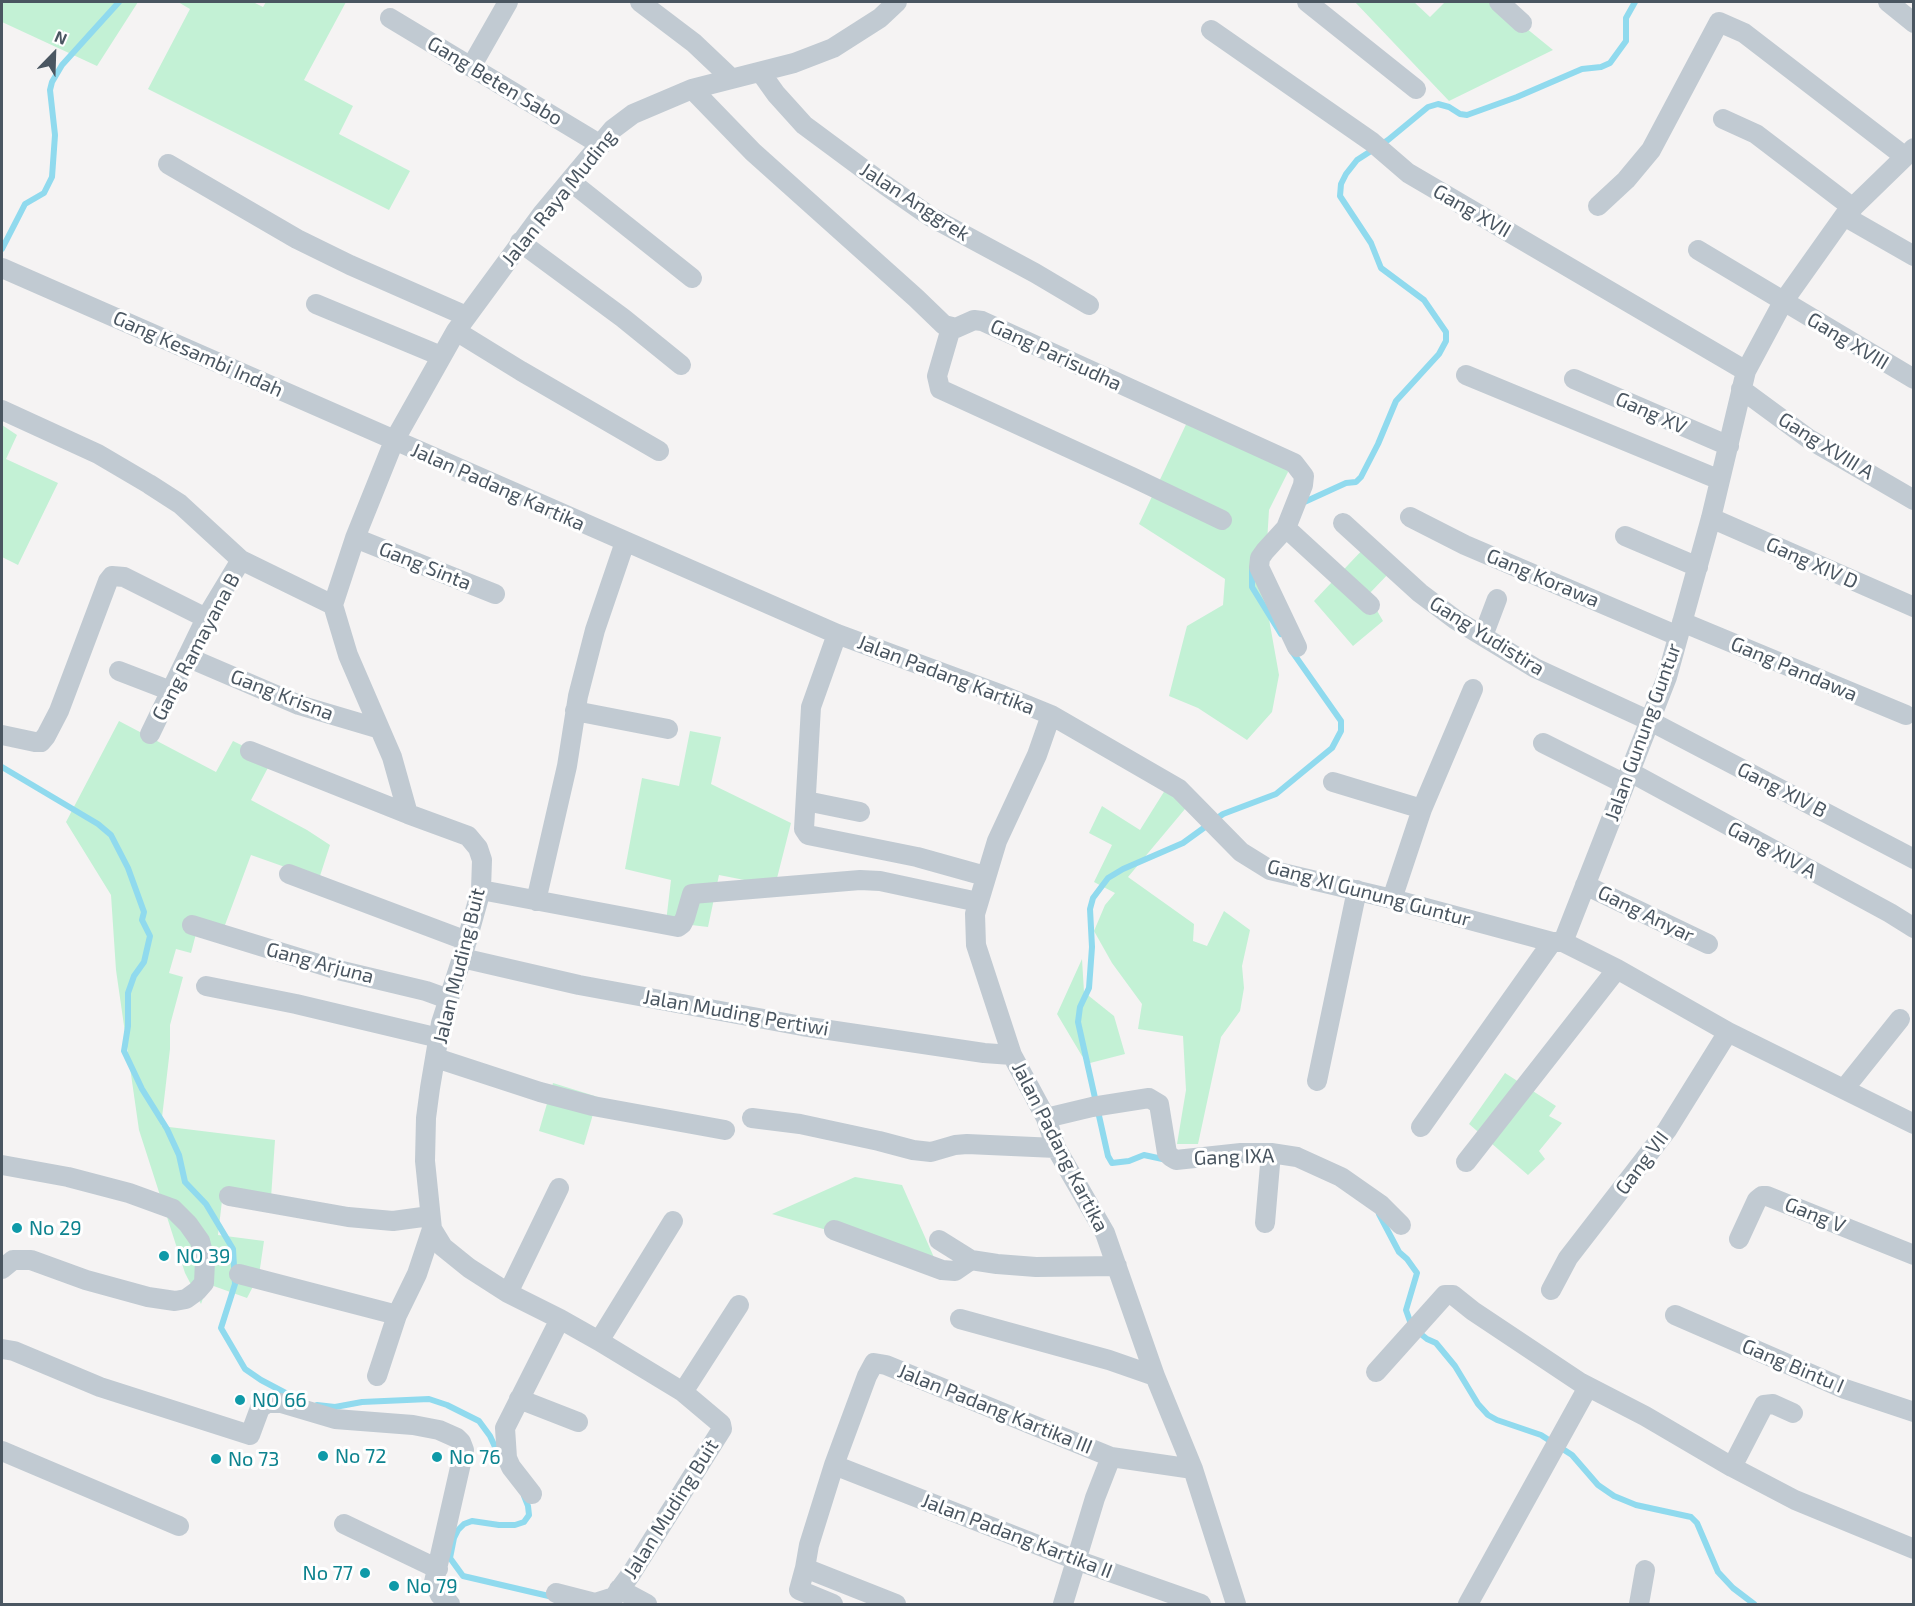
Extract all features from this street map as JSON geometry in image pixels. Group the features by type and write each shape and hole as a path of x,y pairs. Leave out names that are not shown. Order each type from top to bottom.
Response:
{"street":[{"path":"471,67 508,2"},
{"path":"640,2 694,43 732,79"},
{"name":"Jalan Raya Muding","path":"394,441 461,323 520,242 614,129 633,114 692,90 761,73 833,48 880,18 897,2"},
{"path":"1307,2 1416,89"},
{"path":"1499,2 1522,23"},
{"path":"1888,2 1914,23"},
{"name":"Gang Beten Sabo","path":"390,18 601,145"},
{"path":"1598,206 1626,180 1651,150 1719,21 1744,33 1909,152"},
{"name":"Gang XVII","path":"1211,30 1372,142 1408,173 1744,380"},
{"name":"Jalan Anggrek","path":"761,73 776,94 804,125 885,185 931,217 1089,305"},
{"path":"692,90 759,158 916,298 935,318 951,328 937,376 940,389 1222,520"},
{"path":"1723,119 1756,134 1770,144 1849,212 1914,256"},
{"name":"Jalan Gunung Guntur","path":"1558,942 1585,885 1667,677 1711,518 1744,380 1783,302 1849,212 1909,152"},
{"path":"168,164 297,239 461,323 521,371 659,451"},
{"path":"570,181 692,278"},
{"path":"520,242 623,318 681,365"},
{"name":"Gang XVIII","path":"1698,250 1914,379"},
{"name":"Gang Kesambi Indah","path":"2,268 394,441"},
{"path":"316,304 441,356"},
{"name":"Gang Parisudha","path":"951,328 974,320 982,321 1294,464 1304,476 1303,485 1286,528"},
{"path":"1466,375 1720,480"},
{"name":"Gang XV","path":"1574,379 1729,446"},
{"name":"Gang XVIII A","path":"1744,380 1809,439 1914,500"},
{"path":"2,410 98,454 180,504 242,560 333,605"},
{"path":"394,441 356,538 333,605 348,655 392,757 408,814"},
{"name":"Jalan Padang Kartika","path":"394,441 837,634 1051,715 1037,755 997,840 985,876 975,914 976,945 1012,1055 1046,1118 1056,1148 1105,1233 1155,1376 1193,1469 1236,1605"},
{"name":"Gang Korawa","path":"1410,517 1466,545 1680,629"},
{"name":"Gang XIV D","path":"1711,518 1914,607"},
{"name":"Gang Yudistira","path":"1343,523 1420,593 1456,620 1535,668 1650,721"},
{"path":"1297,647 1260,567 1260,558 1286,528 1370,605"},
{"path":"1624,536 1698,567"},
{"name":"Gang Sinta","path":"356,538 495,594"},
{"path":"536,901 567,766 575,711 595,630 625,542"},
{"name":"Gang Ramayana B","path":"150,734 206,618 242,560"},
{"path":"2,735 34,742 41,742 46,736 59,711 108,581 112,576 124,578 206,618"},
{"path":"1483,636 1497,599"},
{"name":"Gang Pandawa","path":"1680,629 1906,715"},
{"path":"837,634 811,707 804,829 808,836 917,857 985,876"},
{"name":"Gang Krisna","path":"187,657 299,705 380,729"},
{"path":"119,671 171,691"},
{"path":"1392,899 1422,809 1473,689"},
{"path":"575,711 668,729"},
{"name":"Gang XI Gunung Guntur","path":"1051,715 1179,789 1241,852 1270,870 1558,942"},
{"name":"Gang XIV B","path":"1650,721 1914,859"},
{"name":"Gang XIV A","path":"1542,743 1627,778 1890,913 1914,928"},
{"name":"Jalan Muding Buit","path":"250,751 468,836 478,848 482,860 481,890 441,1023 425,1138 431,1223 443,1246 460,1261 508,1293 599,1341 683,1392 721,1424 722,1429 614,1597 595,1603 556,1593"},
{"path":"1333,782 1422,809"},
{"path":"806,801 860,812"},
{"name":"Jalan Muding Pertiwi","path":"290,874 464,950 579,985 802,1026 984,1053 1012,1055"},
{"path":"481,890 678,927 685,918 692,894 860,880 880,881 978,902"},
{"name":"Gang Anyar","path":"1585,885 1707,944"},
{"path":"1317,1081 1357,890"},
{"name":"Gang Arjuna","path":"192,925 338,970 426,991 448,999"},
{"path":"1421,1127 1558,942 1617,969 1728,1032 1914,1124"},
{"path":"1466,1162 1617,969"},
{"path":"206,986 296,1004 439,1038"},
{"path":"1844,1089 1900,1019"},
{"name":"Gang VII","path":"1551,1290 1568,1258 1667,1130 1728,1032"},
{"path":"436,1058 540,1092 593,1106 725,1130"},
{"name":"Gang IXA","path":"1046,1118 1128,1100 1149,1098 1159,1104 1167,1153 1176,1160 1241,1153 1271,1153 1297,1157 1341,1177 1381,1205 1401,1225"},
{"path":"752,1118 800,1124 879,1140 913,1150 931,1152 967,1144 1056,1148"},
{"path":"1265,1223 1271,1153"},
{"path":"2,1165 68,1177 129,1193 173,1209 200,1240 205,1261 204,1283 186,1299 175,1301 148,1297 86,1280 31,1260 13,1260 2,1269"},
{"path":"508,1293 560,1188"},
{"path":"229,1196 348,1217 431,1223 417,1274 397,1315 377,1376"},
{"name":"Gang V","path":"1739,1239 1757,1200 1762,1196 1767,1196 1914,1255"},
{"path":"599,1341 673,1221"},
{"path":"834,1230 942,1270 955,1271 971,1260"},
{"path":"939,1240 971,1260 1019,1266 1117,1266"},
{"path":"239,1274 397,1315"},
{"path":"1376,1372 1445,1295 1453,1295 1536,1354 1588,1387 1645,1416 1732,1467 1796,1500 1914,1548"},
{"path":"683,1392 739,1305"},
{"name":"Gang Bintu I","path":"1675,1315 1845,1389 1914,1412"},
{"path":"532,1494 507,1458 504,1444 505,1428 560,1319"},
{"path":"960,1319 1109,1360 1155,1376"},
{"path":"2,1349 14,1351 100,1388 250,1435 260,1408 267,1403 274,1402 335,1419 413,1425 438,1430 457,1438 464,1450 434,1582 440,1594 450,1605"},
{"name":"Jalan Padang Kartika III","path":"810,1599 805,1568 809,1545 834,1466 867,1376 874,1364 878,1363 1111,1457 1193,1469"},
{"path":"1467,1605 1588,1387"},
{"path":"519,1398 578,1422"},
{"path":"1732,1467 1764,1405 1773,1404 1793,1413"},
{"path":"2,1451 179,1526"},
{"path":"1064,1605 1095,1498 1111,1457"},
{"name":"Jalan Padang Kartika II","path":"834,1466 1076,1560 1201,1605"},
{"path":"344,1524 438,1569"},
{"path":"805,1568 896,1605"},
{"path":"1639,1605 1645,1570"},
{"path":"620,1589 648,1605"}],"green space":[{"path":"2,2 138,2 97,66 2,22"},
{"path":"178,2 253,2 263,7 266,2 346,2 304,80 353,106 339,134 410,171 389,210 148,89 190,9"},
{"path":"1355,2 1414,2 1430,17 1445,2 1494,2 1553,50 1449,101"},
{"path":"1190,416 1291,466 1269,510 1264,591 1279,675 1272,712 1247,740 1198,708 1169,696 1187,626 1223,605 1225,579 1139,524"},
{"path":"2,425 17,435 6,459 58,483 18,565 2,557"},
{"path":"1366,546 1392,570 1368,595 1383,621 1353,646 1314,601"},
{"path":"119,721 216,772 233,741 272,760 251,800 330,845 319,879 251,855 222,933 198,926 191,953 176,949 169,973 183,977 170,1025 170,1049 161,1126 275,1140 271,1198 223,1192 218,1235 264,1241 259,1275 247,1298 208,1284 201,1304 185,1273 139,1130 116,970 111,895 66,822"},
{"path":"690,731 721,737 711,784 791,823 775,886 719,875 708,927 666,922 671,880 625,869 642,778 679,786"},
{"path":"1167,787 1190,803 1128,877 1194,924 1193,941 1207,946 1224,911 1250,930 1242,966 1244,988 1240,1011 1221,1037 1198,1144 1177,1144 1186,1090 1183,1036 1138,1029 1142,1004 1112,963 1094,931 1105,905 1115,893 1094,882 1112,845 1089,833 1102,806 1140,830"},
{"path":"1082,959 1084,992 1114,1016 1125,1054 1090,1063 1082,1056 1057,1014"},
{"path":"1505,1073 1556,1106 1549,1116 1562,1123 1539,1151 1545,1159 1528,1175 1469,1124"},
{"path":"553,1083 598,1097 584,1145 539,1131"},
{"path":"855,1177 902,1185 936,1262 772,1214"}],"waterway":[{"path":"2,249 25,204 44,193 52,177 55,135 50,90 52,82 62,65 119,2"},
{"path":"1300,504 1346,483 1356,482 1361,477 1396,401 1439,354 1446,341 1446,332 1424,300 1381,268 1371,243 1340,196 1341,184 1346,174 1357,160 1388,140 1428,107 1438,104 1467,115 1517,97 1582,69 1601,67 1610,63 1626,41 1626,18 1635,2"},
{"path":"1252,568 1252,587 1281,634"},
{"path":"1167,1160 1144,1155 1129,1161 1112,1163 1108,1156 1078,1022 1080,1007 1089,988 1092,947 1090,909 1093,898 1108,878 1123,869 1183,843 1223,814 1276,794 1332,748 1341,731 1341,721 1291,650"},
{"path":"2,767 98,824 111,835 128,868 144,912 142,920 150,936 144,962 134,976 128,993 128,1026 124,1051 142,1089 167,1129 179,1155 185,1182 206,1204 233,1249 235,1284 221,1328 245,1369 297,1399"},
{"path":"1379,1214 1399,1252 1417,1273 1406,1310 1412,1327 1436,1343 1455,1366 1478,1404 1488,1415 1541,1435 1572,1455 1598,1485 1614,1496 1636,1505 1691,1517 1697,1523 1718,1572 1733,1588 1754,1604"},
{"path":"317,1405 335,1407 362,1402 429,1399 479,1421 490,1436 501,1460"},
{"path":"524,1496 529,1515 524,1522 515,1525 499,1525 472,1521 464,1524 454,1538 450,1558 463,1576 553,1597"}],"place":[{"name":"No 29","path":"17,1228"},
{"name":"NO 39","path":"164,1256"},
{"name":"NO 66","path":"240,1400"},
{"name":"No 72","path":"323,1456"},
{"name":"No 76","path":"437,1457"},
{"name":"No 73","path":"216,1459"},
{"name":"No 77","path":"365,1573"},
{"name":"No 79","path":"394,1586"}]}
